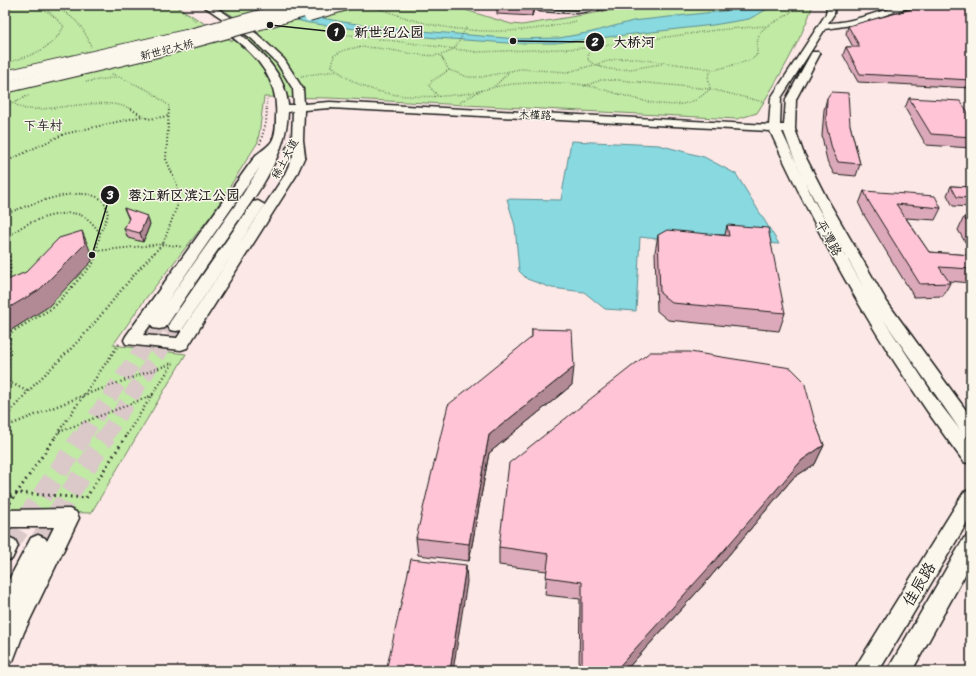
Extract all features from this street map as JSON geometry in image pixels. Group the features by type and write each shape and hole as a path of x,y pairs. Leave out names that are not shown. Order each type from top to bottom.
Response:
{"highway":[{"name":"新世纪大桥","path":"5,81 190,38 307,5"},
{"name":"新世纪大桥","path":"5,87 187,45 261,25 326,5"}],"street":[{"name":"稀土大道","path":"159,324 246,199 269,162 279,136 282,118 280,89 264,63 242,39 192,5"},
{"name":"稀土大道","path":"176,326 261,201 286,162 297,140 299,107 298,89 281,60 254,36 206,5"},
{"path":"5,76 163,40 298,5"},
{"path":"5,91 198,46 346,5"},
{"name":"平潭路","path":"831,5 826,26 791,99 789,130 797,152 820,197 881,304 971,431"},
{"path":"826,26 871,17 912,5"},
{"path":"843,10 861,18 871,17"},
{"name":"平潭路","path":"843,10 826,26 776,98 774,128 807,199 866,304 931,404 971,457"},
{"name":"木槿路","path":"281,109 330,105 789,130"},
{"path":"276,144 260,158 132,340 182,344 290,176 299,156 297,140"},
{"name":"佳辰路","path":"866,671 971,498"},
{"path":"5,654 14,629 69,518 7,518 7,512"},
{"path":"5,609 38,544"},
{"name":"佳辰路","path":"899,671 971,544"}],"lane":[{"path":"540,10 578,12 626,5"}],"path":[{"path":"5,63 38,52 48,47 60,37 64,26 59,18 45,10 30,5"},
{"path":"48,5 57,7 74,18 82,27 92,50"},
{"path":"175,5 202,25"},
{"path":"376,5 379,8 417,20 466,28 506,30 533,29 564,24 582,19"},
{"path":"628,10 657,5"},
{"path":"335,33 477,52 589,48 716,30 765,26 787,16 797,5"},
{"path":"466,28 454,50 441,56 418,55 392,49 356,48 339,52 334,56 332,66 336,71 354,83 380,91 398,94 462,94 514,84 554,83 602,88 655,103 685,103 706,94 710,89 708,76 711,71 751,60 757,56 757,37 765,26"},
{"path":"589,48 588,60 593,65 617,70 665,64"},
{"path":"441,56 449,70 468,77 482,77 536,69 568,72 616,59 631,58 716,70"},
{"path":"437,95 429,86 432,81 449,70"},
{"path":"5,419 27,391 81,338 140,267 163,244 177,206 177,185 166,159 166,134 169,106 162,98 149,89 118,78 105,71"},
{"path":"291,77 336,71"},
{"path":"493,88 509,72"},
{"path":"82,83 118,78"},
{"path":"584,86 601,80 618,80 710,89 764,102"},
{"path":"458,103 482,90"},
{"path":"258,148 266,122 266,92"},
{"path":"5,106 35,93"},
{"path":"13,103 26,109 107,104 127,107 148,119 169,116"},
{"path":"5,162 64,134 143,116"},
{"path":"5,214 57,197 88,195 98,197 104,201 108,215 100,233 94,262 54,307 10,333 7,381 27,391"},
{"path":"5,284 9,281 10,273 6,251 7,243 14,233 26,225 55,214 70,213 85,216 100,233"},
{"path":"96,251 163,244 190,248"},
{"path":"7,512 18,493 87,394 123,338"},
{"path":"5,427 87,394 173,363 86,498 18,493 5,498"},
{"path":"59,433 153,395"},
{"path":"5,409 12,409"}],"shaded area":[{"path":"449,5 643,5 522,25 511,24"}],"green space":[{"path":"5,5 175,5 232,41 259,33 216,5 308,5 329,15 363,5 449,5 511,24 522,25 643,5 813,5 802,33 781,74 757,113 737,119 329,98 264,97 258,142 213,213 146,298 113,345 186,354 91,513 5,511"}],"water":[{"path":"234,5 255,5 343,22 385,28 517,39 559,38 592,32 633,21 732,10 742,5 775,5 749,19 713,25 555,43 508,43 436,38 309,23"},
{"path":"571,141 659,145 704,157 736,174 779,244 711,240 711,245 640,237 636,311 605,309 584,292 552,288 527,279 519,271 515,226 507,199 561,200"}],"building":[{"path":"927,5 971,5 971,80 860,74 846,47 860,47 848,26"},
{"path":"831,92 848,93 850,125 860,164 838,162 832,149 826,124 827,98"},
{"path":"909,98 960,101 971,116 971,137 931,134"},
{"path":"951,186 971,187 971,198 957,197"},
{"path":"864,191 935,196 941,208 896,204 929,252 971,255 971,269 939,267 950,283 920,284 869,202"},
{"path":"124,208 147,216 140,233 124,229 129,218"},
{"path":"964,217 971,217 971,229"},
{"path":"727,225 768,228 785,313 672,303 660,293 658,235 667,230 729,236"},
{"path":"82,231 85,244 39,290 5,310 5,281 26,272 59,238"},
{"path":"532,329 572,330 574,367 489,435 469,544 416,538 448,405 532,337"},
{"path":"650,352 690,352 791,368 804,381 815,422 824,445 802,460 713,563 615,671 582,671 582,582 546,577 549,554 499,547 509,463"},
{"path":"411,559 466,565 450,671 386,671"}],"tunnel":[{"path":"82,437 159,324"},
{"path":"105,437 176,326"},
{"path":"8,546 82,436"},
{"path":"38,544 106,436"}],"place":[{"name":"新世纪公园","path":"270,25"},
{"name":"大桥河","path":"513,41"},
{"name":"蓉江新区滨江公园","path":"92,255"}],"district":[{"name":"下车村","path":"43,125"}]}
